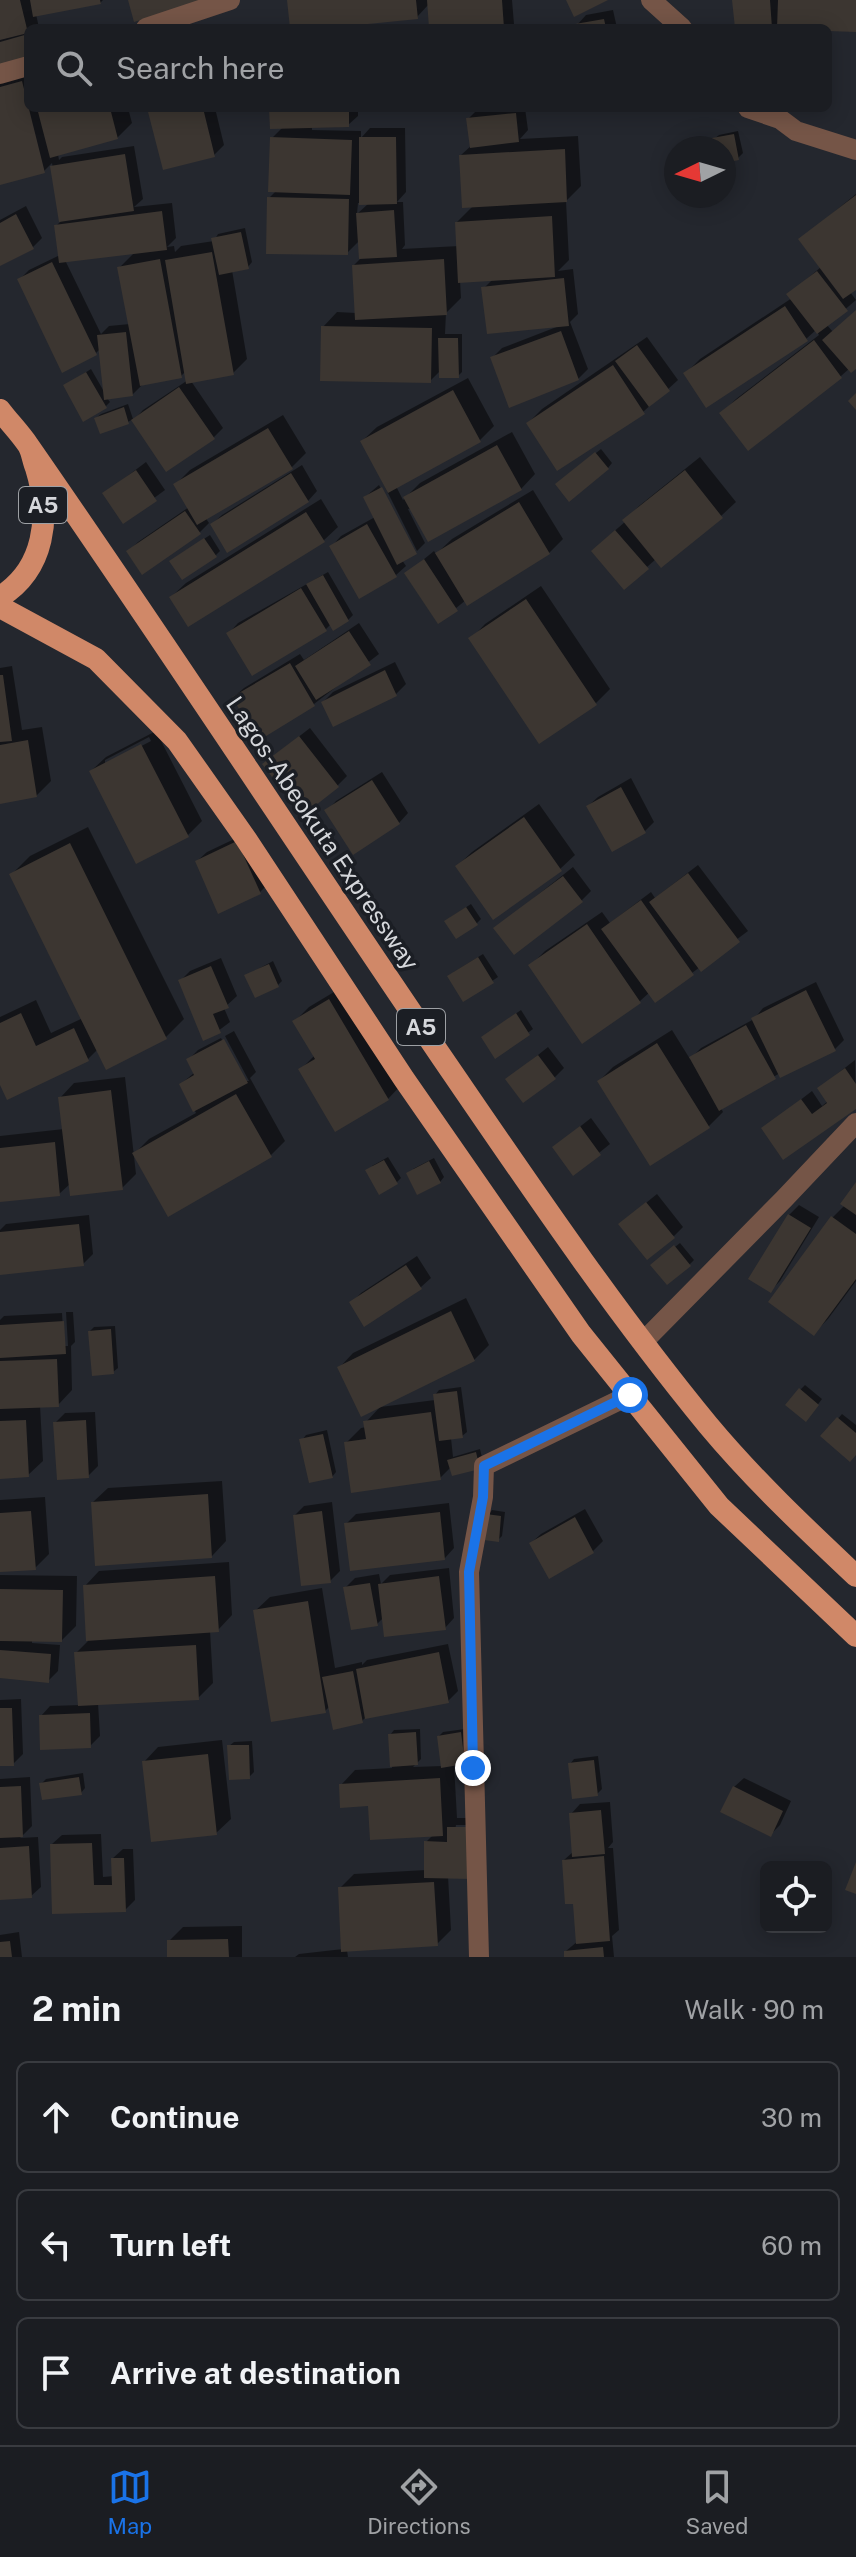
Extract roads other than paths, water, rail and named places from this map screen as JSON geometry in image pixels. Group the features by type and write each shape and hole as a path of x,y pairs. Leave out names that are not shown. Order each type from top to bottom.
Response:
{"highway":[{"name":"A5","path":"0,410 28,445 41,485 45,525 34,561 13,588 0,597"},
{"name":"Lagos-Abeokuta Expressway","path":"28,445 555,1222 710,1427 785,1509 856,1576"},
{"name":"A5","path":"0,607 96,659 177,741 246,839 422,1105 581,1334 719,1506 856,1636"}],"street":[{"path":"158,24 230,0"},
{"path":"651,0 678,24"},
{"path":"0,74 24,67"},
{"path":"760,112 780,119 796,131 856,150"},
{"path":"643,1342 856,1123"},
{"path":"479,1957 469,1572 483,1497 484,1466 630,1395"}]}
